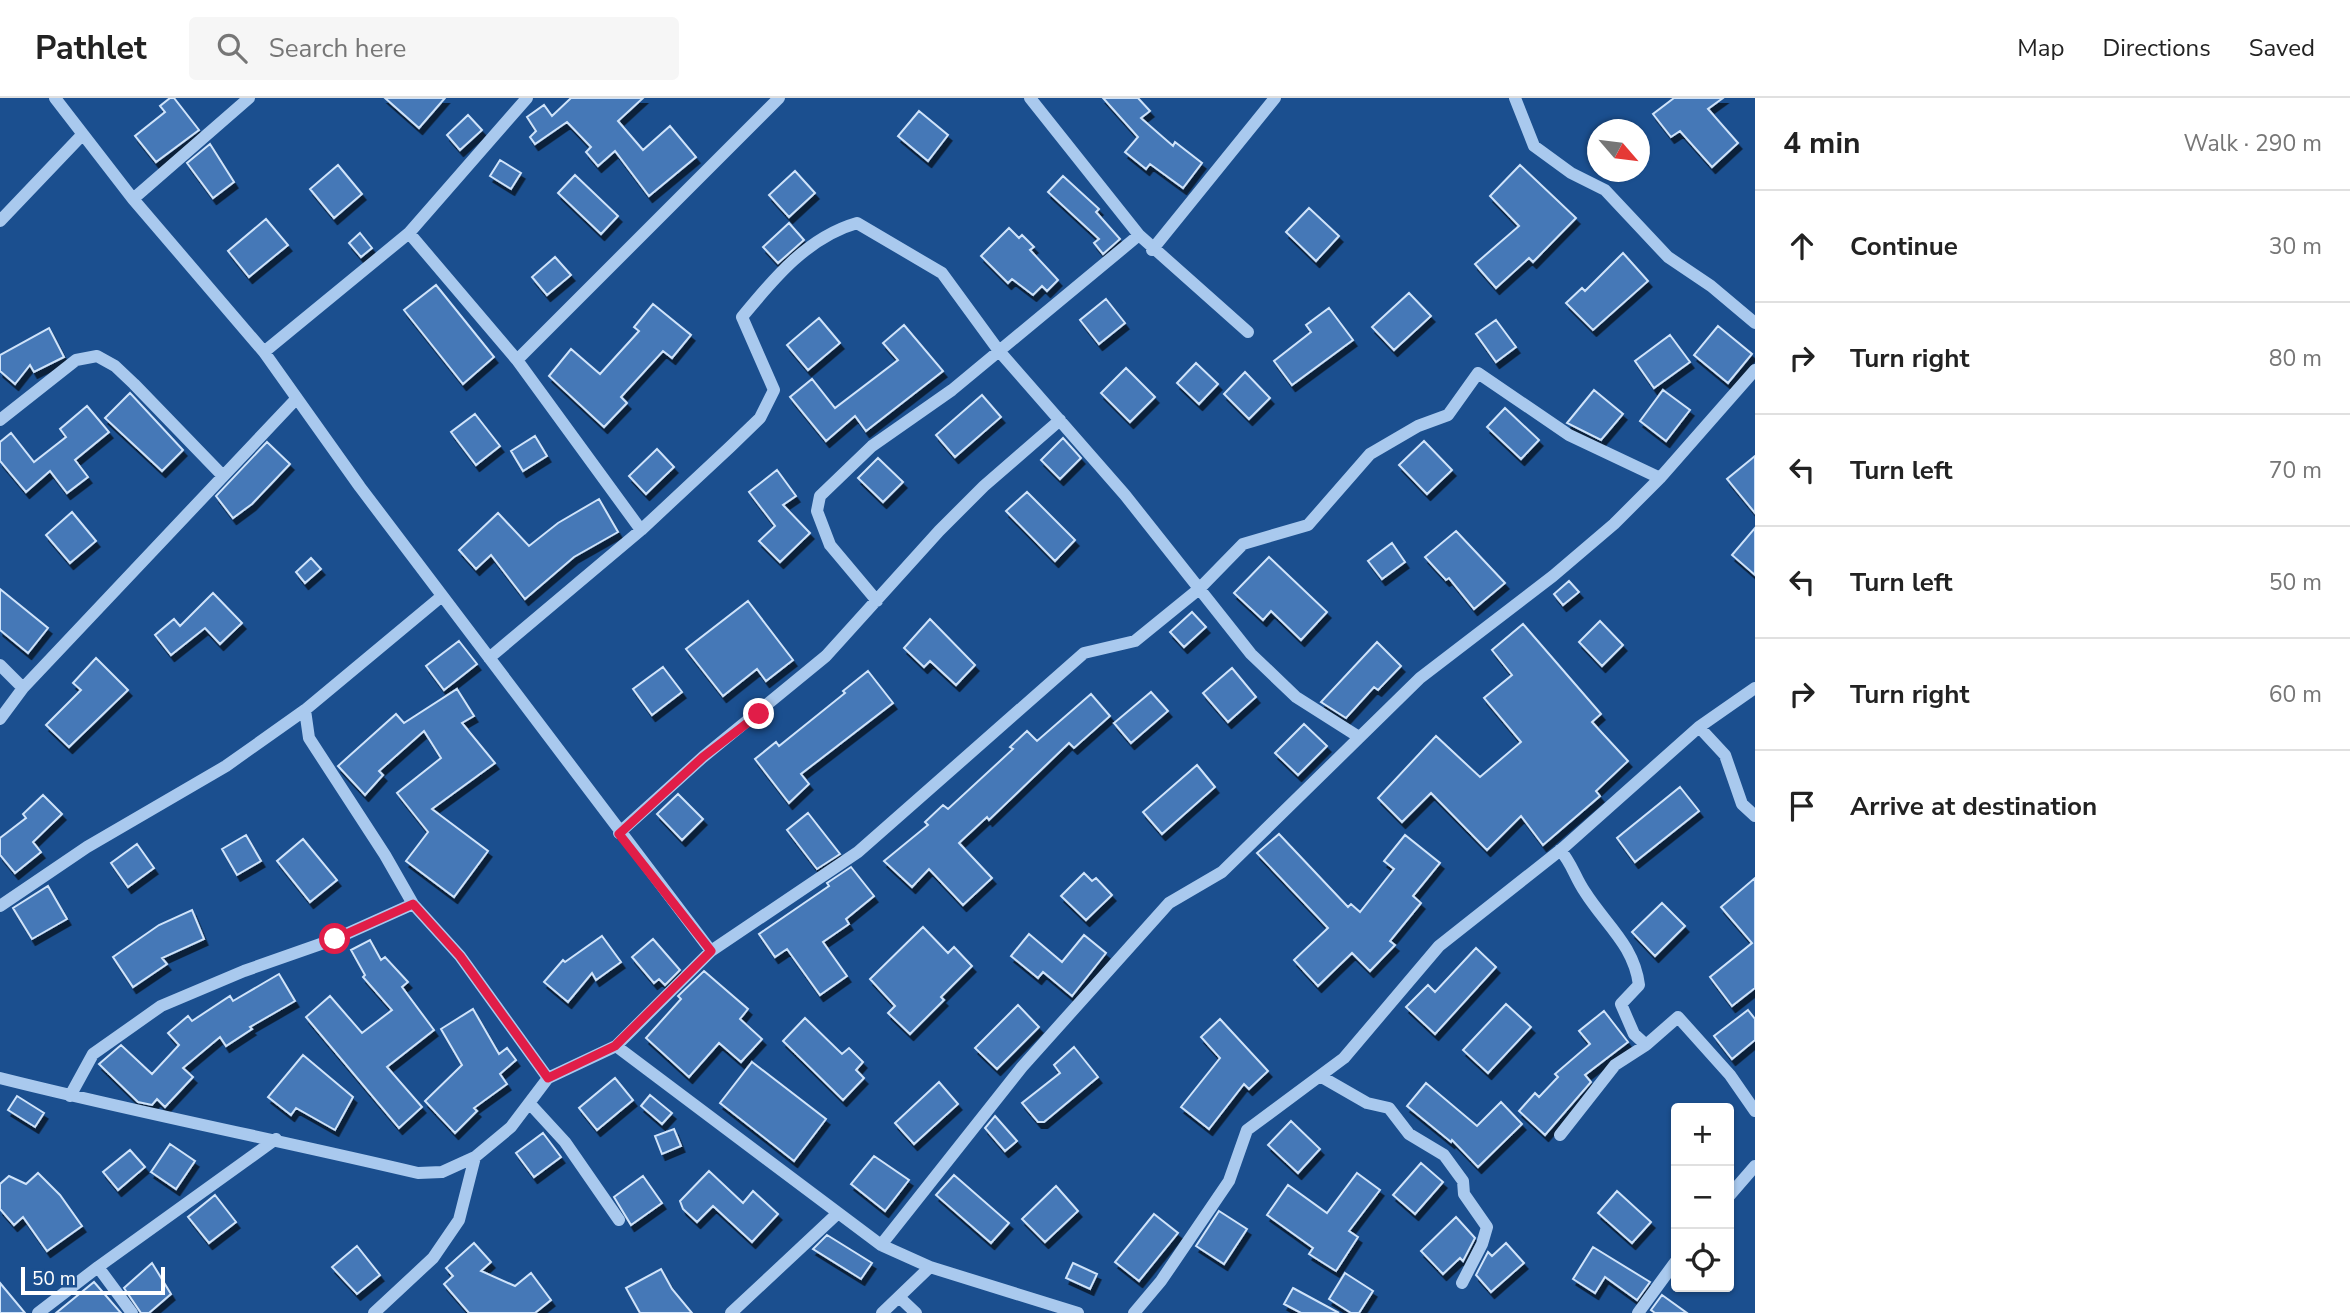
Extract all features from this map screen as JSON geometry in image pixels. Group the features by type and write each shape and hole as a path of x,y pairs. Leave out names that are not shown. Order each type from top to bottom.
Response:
{"street":[{"path":"55,98 133,199 264,352 619,834 711,951"},
{"path":"133,199 249,98"},
{"path":"264,352 409,233 527,98"},
{"path":"517,360 779,98"},
{"path":"1030,98 1152,250 1248,332"},
{"path":"1152,250 1275,98"},
{"path":"1516,98 1534,146 1571,173 1605,190 1668,257 1711,286 1755,323"},
{"path":"0,221 83,134"},
{"path":"489,658 641,530 760,418 774,390 742,317 775,277 823,236 857,223 942,273 999,351 1125,495 1251,654 1296,697 1359,737"},
{"path":"409,233 517,360 641,530"},
{"path":"877,601 830,545 817,511 820,496 872,446 951,390 1139,235"},
{"path":"0,420 76,360 97,356 115,366 223,476"},
{"path":"881,1245 1022,1067 1169,903 1222,873 1420,678 1553,576 1614,524 1660,478 1755,370"},
{"path":"0,1079 154,1116 276,1139 418,1173 442,1172 475,1157 511,1127 531,1105 548,1078 615,1046 711,951 858,852 1084,653 1135,641 1199,589 1243,544 1308,524 1370,454 1418,426 1448,415 1478,373 1569,435 1660,478"},
{"path":"0,719 23,688 297,398"},
{"path":"619,834 703,757 826,656 966,504 1060,420"},
{"path":"0,906 87,847 226,766 305,710 442,596"},
{"path":"0,665 23,688"},
{"path":"1134,1313 1161,1281 1229,1181 1247,1130 1344,1058 1439,946 1560,850 1699,727 1755,688"},
{"path":"305,710 309,738 386,855 413,904 460,956 548,1078"},
{"path":"1699,727 1724,755 1742,804 1755,816"},
{"path":"1560,850 1573,864 1584,891 1616,929 1637,966 1639,985 1621,1004 1634,1034 1646,1045"},
{"path":"69,1096 93,1055 161,1006 244,971 335,939 413,904"},
{"path":"1560,1135 1615,1065 1646,1045 1678,1017 1730,1075 1755,1111"},
{"path":"615,1046 881,1245 930,1267 1078,1313"},
{"path":"1320,1076 1367,1103 1389,1108 1409,1134 1444,1155 1463,1181 1464,1194 1487,1227 1482,1244 1462,1283"},
{"path":"531,1105 565,1142 619,1220"},
{"path":"38,1313 276,1139"},
{"path":"374,1313 433,1258 459,1220 475,1157"},
{"path":"1734,1190 1755,1166"},
{"path":"731,1313 838,1213"},
{"path":"98,1267 132,1313"},
{"path":"882,1313 930,1267"},
{"path":"1638,1313 1671,1268"},
{"path":"899,1297 916,1313"}],"building":[{"path":"174,98 199,130 156,162 135,136 165,112 160,106"},
{"path":"385,98 445,98 419,128"},
{"path":"571,98 643,98 618,121 643,150 670,126 696,157 649,196 615,151 598,166 586,152 591,147 567,122 535,144 530,137 536,131 527,117 544,105 552,116"},
{"path":"1103,98 1138,98 1150,111 1141,118 1173,146 1175,142 1202,163 1183,188 1150,164 1146,169 1125,152 1138,137"},
{"path":"1674,98 1723,98 1708,109 1738,143 1712,167 1680,131 1671,137 1653,114"},
{"path":"919,111 948,135 928,161 898,136"},
{"path":"468,115 482,130 460,150 447,135"},
{"path":"210,144 234,182 213,198 187,163"},
{"path":"500,160 521,173 511,189 490,176"},
{"path":"338,165 362,194 334,218 310,189"},
{"path":"1520,165 1576,218 1533,262 1529,258 1496,288 1475,264 1519,226 1490,196"},
{"path":"795,171 815,193 789,217 769,195"},
{"path":"575,175 618,216 601,234 558,193"},
{"path":"1063,176 1099,209 1096,212 1120,239 1103,254 1094,243 1099,239 1048,192"},
{"path":"1309,208 1339,236 1316,261 1286,232"},
{"path":"266,219 288,245 249,277 228,251"},
{"path":"789,223 804,240 778,263 763,247"},
{"path":"1009,228 1019,238 1022,235 1034,247 1030,250 1058,280 1047,291 1042,286 1033,295 1012,279 1008,283 981,256"},
{"path":"360,233 372,248 361,257 349,243"},
{"path":"1623,253 1648,281 1593,330 1566,303 1582,288 1585,291"},
{"path":"555,257 571,275 547,295 532,277"},
{"path":"436,285 494,357 463,384 404,310"},
{"path":"1409,293 1431,316 1394,350 1372,327"},
{"path":"1106,299 1125,323 1099,344 1080,320"},
{"path":"653,304 691,335 672,358 663,351 621,397 627,403 604,427 549,376 571,349 600,374 639,331 634,327"},
{"path":"1329,308 1353,340 1292,385 1274,361 1311,332 1306,325"},
{"path":"819,318 840,343 808,370 787,345"},
{"path":"1496,320 1516,347 1496,362 1476,334"},
{"path":"904,325 943,371 866,431 855,416 826,441 790,397 812,379 835,408 898,360 883,343"},
{"path":"1718,326 1752,354 1728,383 1694,355"},
{"path":"49,328 64,357 34,372 30,365 15,384 0,371 0,355"},
{"path":"1670,335 1690,362 1654,388 1635,361"},
{"path":"1196,363 1218,384 1199,404 1177,383"},
{"path":"1126,368 1155,397 1130,422 1101,393"},
{"path":"1245,372 1270,398 1249,419 1224,394"},
{"path":"1594,390 1623,414 1601,440 1567,423"},
{"path":"1663,390 1690,410 1666,441 1640,421"},
{"path":"130,393 183,450 162,471 105,418"},
{"path":"982,395 1001,417 955,457 936,435"},
{"path":"87,406 109,432 75,460 88,477 67,493 50,471 26,492 0,461 0,442 11,433 34,462 66,437 60,429"},
{"path":"1505,408 1539,440 1521,459 1487,427"},
{"path":"475,414 500,446 476,465 451,432"},
{"path":"535,436 547,456 523,471 511,451"},
{"path":"1063,438 1081,458 1060,479 1041,460"},
{"path":"1424,441 1452,470 1427,494 1399,465"},
{"path":"267,442 290,464 252,504 233,518 216,496"},
{"path":"657,449 674,467 646,494 629,476"},
{"path":"1755,456 1755,513 1727,479"},
{"path":"878,458 903,482 883,502 858,478"},
{"path":"777,470 796,496 783,505 810,533 780,562 759,541 775,526 749,492"},
{"path":"1027,492 1075,540 1055,561 1006,511"},
{"path":"599,499 618,532 574,557 525,599 491,555 476,569 459,550 498,513 529,546 558,523"},
{"path":"72,512 96,541 70,563 46,535"},
{"path":"1755,528 1755,575 1732,555"},
{"path":"1456,531 1505,583 1474,609 1449,578 1446,580 1425,557"},
{"path":"1392,543 1405,562 1382,579 1368,561"},
{"path":"1269,557 1327,612 1301,640 1271,611 1263,620 1234,593"},
{"path":"311,558 321,569 305,583 296,572"},
{"path":"1569,581 1579,592 1563,605 1554,594"},
{"path":"0,589 48,628 28,653 0,630"},
{"path":"213,593 242,623 220,644 205,628 171,655 155,635 174,619 180,626"},
{"path":"748,601 793,660 766,681 757,669 723,696 686,649"},
{"path":"1192,612 1206,627 1184,647 1170,632"},
{"path":"930,619 975,665 956,685 930,661 924,667 904,648"},
{"path":"1600,621 1623,645 1602,666 1579,642"},
{"path":"1523,624 1601,714 1592,722 1628,761 1596,791 1600,796 1543,845 1521,816 1487,850 1431,793 1402,822 1378,798 1436,736 1480,777 1521,742 1484,698 1512,675 1492,650"},
{"path":"459,641 477,664 444,690 426,666"},
{"path":"1377,642 1401,666 1378,690 1374,687 1346,718 1321,702"},
{"path":"96,658 128,690 69,747 46,725 81,690 73,683"},
{"path":"663,667 682,692 652,715 633,689"},
{"path":"1232,668 1256,697 1228,722 1203,693"},
{"path":"868,671 893,703 801,774 809,784 789,803 755,759 776,742 779,746"},
{"path":"457,689 474,716 462,723 495,763 432,809 488,851 454,897 406,861 428,832 397,793 441,758 424,731 379,771 383,775 365,795 338,766 396,714 404,723"},
{"path":"1151,692 1168,711 1131,743 1114,723"},
{"path":"1091,694 1110,716 1074,748 1069,743 989,820 987,817 959,843 992,878 963,905 929,869 912,887 884,861 928,825 925,822 943,805 948,809 1013,749 1010,747 1027,731 1037,741"},
{"path":"1304,724 1327,746 1298,775 1275,753"},
{"path":"1197,765 1215,787 1162,834 1143,812"},
{"path":"1680,787 1699,811 1635,862 1617,838"},
{"path":"678,794 703,819 682,840 657,814"},
{"path":"43,795 62,814 33,842 41,852 15,873 0,855 0,838 26,818 23,814"},
{"path":"808,813 840,854 817,869 787,830"},
{"path":"1279,834 1348,907 1351,904 1360,912 1394,869 1384,861 1405,835 1440,863 1413,896 1421,903 1390,941 1395,945 1370,971 1352,953 1318,986 1294,960 1328,928 1257,853"},
{"path":"246,835 261,861 237,875 222,849"},
{"path":"303,839 337,880 310,902 277,861"},
{"path":"137,844 154,868 128,887 111,863"},
{"path":"851,867 874,896 846,919 849,924 823,942 847,976 820,995 787,949 775,957 759,934 829,886 827,883"},
{"path":"1084,873 1092,881 1096,878 1112,895 1086,920 1061,896"},
{"path":"1755,878 1755,988 1732,1006 1710,977 1752,943 1721,907"},
{"path":"48,886 67,919 32,939 13,908"},
{"path":"1662,903 1685,926 1655,956 1632,932"},
{"path":"192,910 204,939 162,958 167,964 133,987 113,957 159,925"},
{"path":"923,927 948,953 954,947 972,966 941,997 944,1000 910,1034 888,1013 895,1006 870,979"},
{"path":"1029,934 1062,962 1084,935 1106,953 1072,996 1043,972 1038,978 1011,956"},
{"path":"602,936 621,962 596,980 592,973 568,1002 544,982 563,960 565,962"},
{"path":"653,939 680,970 665,985 659,979 654,983 632,957"},
{"path":"370,940 381,960 385,957 408,982 402,987 434,1030 387,1067 422,1107 399,1128 306,1017 330,996 362,1033 392,1010 363,977 365,975 351,950"},
{"path":"1476,948 1496,967 1435,1034 1406,1007 1428,985 1435,992"},
{"path":"704,971 748,1009 740,1019 762,1039 741,1062 719,1043 689,1077 646,1038 681,999 678,996"},
{"path":"279,974 295,1001 250,1027 252,1029 226,1046 220,1037 183,1068 193,1077 165,1107 157,1099 152,1105 138,1102 99,1064 121,1045 152,1074 179,1045 168,1033 188,1016 192,1021 230,996 233,1001"},
{"path":"1506,1004 1531,1027 1488,1073 1463,1050"},
{"path":"1018,1005 1039,1027 997,1069 975,1048"},
{"path":"473,1009 499,1054 507,1048 516,1060 500,1074 507,1084 474,1108 477,1111 455,1133 425,1101 462,1065 441,1029"},
{"path":"1748,1010 1755,1019 1755,1040 1732,1059 1714,1036"},
{"path":"1604,1011 1628,1042 1585,1075 1591,1082 1545,1135 1519,1111 1535,1093 1539,1097 1558,1077 1555,1074 1590,1044 1579,1031"},
{"path":"805,1018 842,1054 849,1048 863,1062 856,1070 864,1078 843,1100 783,1041"},
{"path":"1220,1019 1268,1071 1249,1089 1244,1084 1209,1129 1181,1107 1220,1058 1201,1037"},
{"path":"1074,1047 1098,1077 1044,1122 1038,1122 1022,1103 1060,1073 1054,1065"},
{"path":"303,1055 353,1097 335,1130 296,1108 291,1115 268,1097"},
{"path":"752,1062 826,1119 794,1161 720,1103"},
{"path":"615,1078 633,1100 597,1130 579,1108"},
{"path":"939,1082 958,1104 914,1144 895,1123"},
{"path":"1426,1083 1477,1126 1501,1102 1522,1124 1478,1167 1452,1140 1451,1142 1407,1106"},
{"path":"650,1095 672,1113 662,1124 641,1106"},
{"path":"17,1096 44,1113 35,1127 8,1110"},
{"path":"995,1116 1017,1141 1005,1151 985,1128"},
{"path":"1291,1121 1320,1149 1298,1173 1268,1145"},
{"path":"674,1129 681,1146 662,1154 655,1136"},
{"path":"543,1133 561,1157 534,1177 516,1153"},
{"path":"170,1144 195,1161 176,1189 151,1172"},
{"path":"130,1150 145,1167 118,1190 103,1172"},
{"path":"874,1156 909,1180 885,1211 851,1184"},
{"path":"1421,1163 1443,1182 1415,1214 1393,1195"},
{"path":"709,1171 743,1203 753,1191 778,1214 752,1242 713,1206 697,1222 683,1209 680,1201"},
{"path":"38,1173 60,1195 82,1226 47,1251 23,1217 14,1225 0,1209 0,1184 9,1176 26,1184"},
{"path":"1357,1173 1380,1190 1349,1231 1358,1237 1336,1271 1309,1254 1313,1248 1267,1215 1288,1185 1327,1213"},
{"path":"954,1175 1009,1223 991,1243 936,1195"},
{"path":"643,1176 662,1203 631,1225 614,1197"},
{"path":"1056,1186 1078,1211 1045,1242 1022,1219"},
{"path":"1617,1191 1651,1222 1632,1243 1598,1213"},
{"path":"215,1195 236,1222 209,1243 188,1217"},
{"path":"1219,1211 1247,1229 1224,1264 1196,1246"},
{"path":"1154,1214 1178,1233 1139,1281 1115,1262"},
{"path":"1456,1217 1475,1238 1463,1261 1460,1258 1443,1274 1421,1251"},
{"path":"827,1235 872,1263 861,1279 813,1249"},
{"path":"474,1243 491,1262 481,1271 515,1286 531,1273 551,1300 535,1313 469,1313 444,1284 453,1276 446,1268"},
{"path":"1506,1243 1524,1263 1491,1292 1476,1275 1488,1252 1492,1256"},
{"path":"357,1246 380,1275 357,1294 332,1267"},
{"path":"1593,1247 1650,1282 1637,1300 1605,1277 1595,1293 1573,1279"},
{"path":"152,1263 171,1294 149,1313 141,1313 124,1288"},
{"path":"1073,1263 1097,1274 1090,1289 1066,1278"},
{"path":"661,1269 672,1289 692,1313 640,1313 626,1288"},
{"path":"1345,1273 1373,1291 1359,1313 1351,1313 1329,1299"},
{"path":"94,1282 121,1313 56,1313"},
{"path":"0,1283 25,1313 0,1313"},
{"path":"1293,1288 1339,1313 1301,1313 1284,1304"},
{"path":"1662,1295 1687,1313 1655,1313 1651,1310"}],"route":[{"path":"335,939 413,904 460,956 548,1078 615,1046 711,951 619,834 703,757 759,714"}]}
